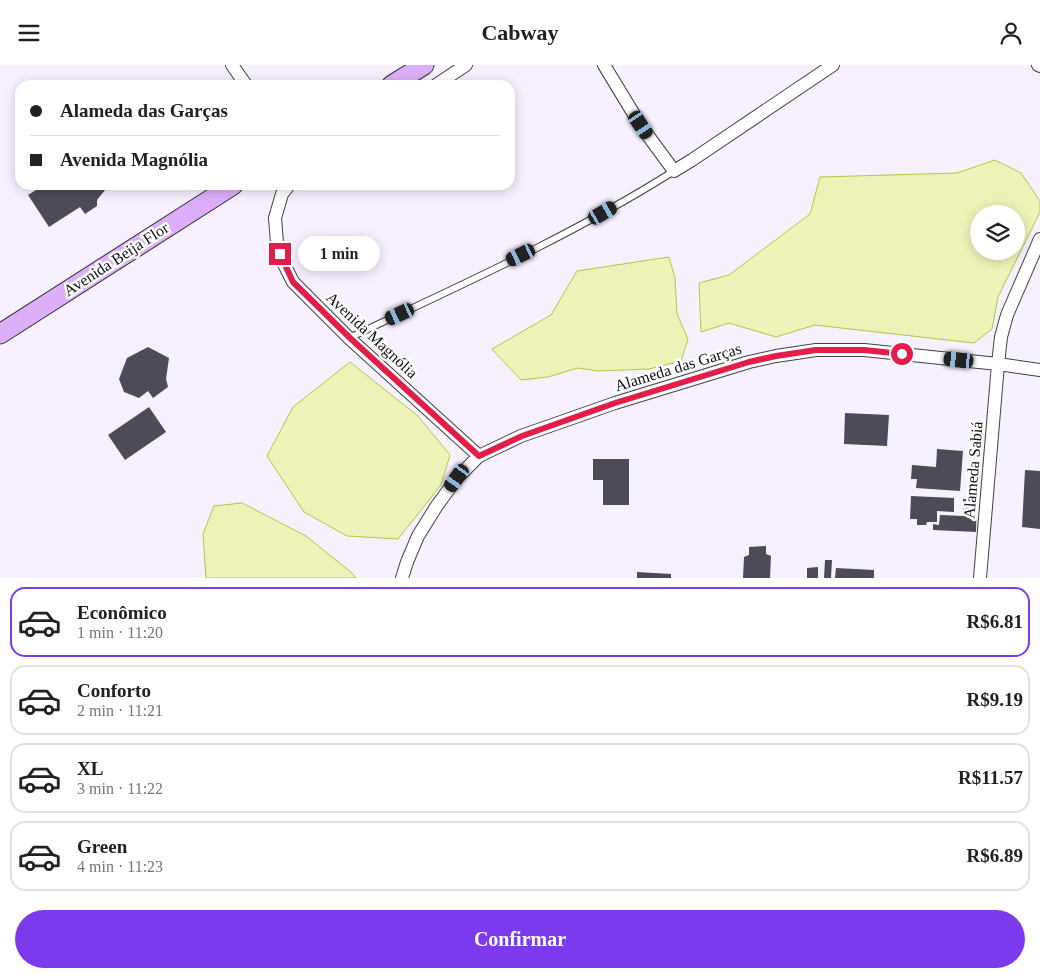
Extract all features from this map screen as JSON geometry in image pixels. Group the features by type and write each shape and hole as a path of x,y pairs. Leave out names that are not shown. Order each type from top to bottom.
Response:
{"street":[{"path":"232,65 242,80"},
{"path":"400,80 424,65"},
{"path":"444,80 466,65"},
{"path":"604,65 641,125 674,171 833,65"},
{"name":"Avenida Beija Flor","path":"0,334 225,190"},
{"name":"Avenida Magnólia","path":"285,190 282,194 275,218 276,243 293,282 350,338 479,456"},
{"name":"Alameda Sabiá","path":"980,578 1001,337 1007,315 1040,239"},
{"name":"Alameda das Garças","path":"402,578 406,562 418,536 436,507 457,478 479,456 522,436 615,403 749,362 816,350 864,350 1040,370"}],"lane":[{"path":"350,338 572,230 674,171"}],"shaded area":[{"path":"995,160 1021,173 1040,201 1040,212 1025,242 1025,205 970,205 970,260 1016,260 998,297 992,329 974,343 815,325 776,337 729,323 701,332 699,283 729,275 810,214 820,177 957,173"},
{"path":"669,257 675,278 677,314 688,339 681,361 649,369 598,371 578,368 548,377 521,380 492,349 551,315 577,271"},
{"path":"350,362 418,416 450,455 441,485 398,539 347,536 304,512 267,456 293,407"},
{"path":"242,503 306,536 356,578 206,578 203,534 214,506"}],"building":[{"path":"36,190 105,190 97,200 97,206 85,214 80,207 49,227 28,195"},
{"path":"148,347 169,358 166,379 168,387 153,398 148,391 139,398 124,392 119,379 127,358"},
{"path":"149,407 166,432 125,460 108,435"},
{"path":"845,413 889,415 887,446 844,444"},
{"path":"937,449 963,451 960,491 916,488 917,479 911,479 912,465 936,467"},
{"path":"593,459 629,459 629,505 603,505 603,480 593,480"},
{"path":"1025,470 1040,471 1040,529 1022,527"},
{"path":"911,496 954,498 954,512 937,511 937,522 917,525 917,519 910,519"},
{"path":"963,499 977,500 976,532 933,530 933,524 939,525 940,515 963,516"},
{"path":"766,546 766,554 771,556 770,578 743,578 744,557 749,555 749,547"},
{"path":"825,560 832,560 831,578 824,578"},
{"path":"818,567 818,578 807,578 807,568"},
{"path":"836,568 874,570 874,578 835,578"},
{"path":"637,572 671,574 671,578 637,578"}],"route":[{"path":"280,254 293,282 350,338 479,456 522,436 615,403 749,362 816,350 864,350 902,354"}]}
